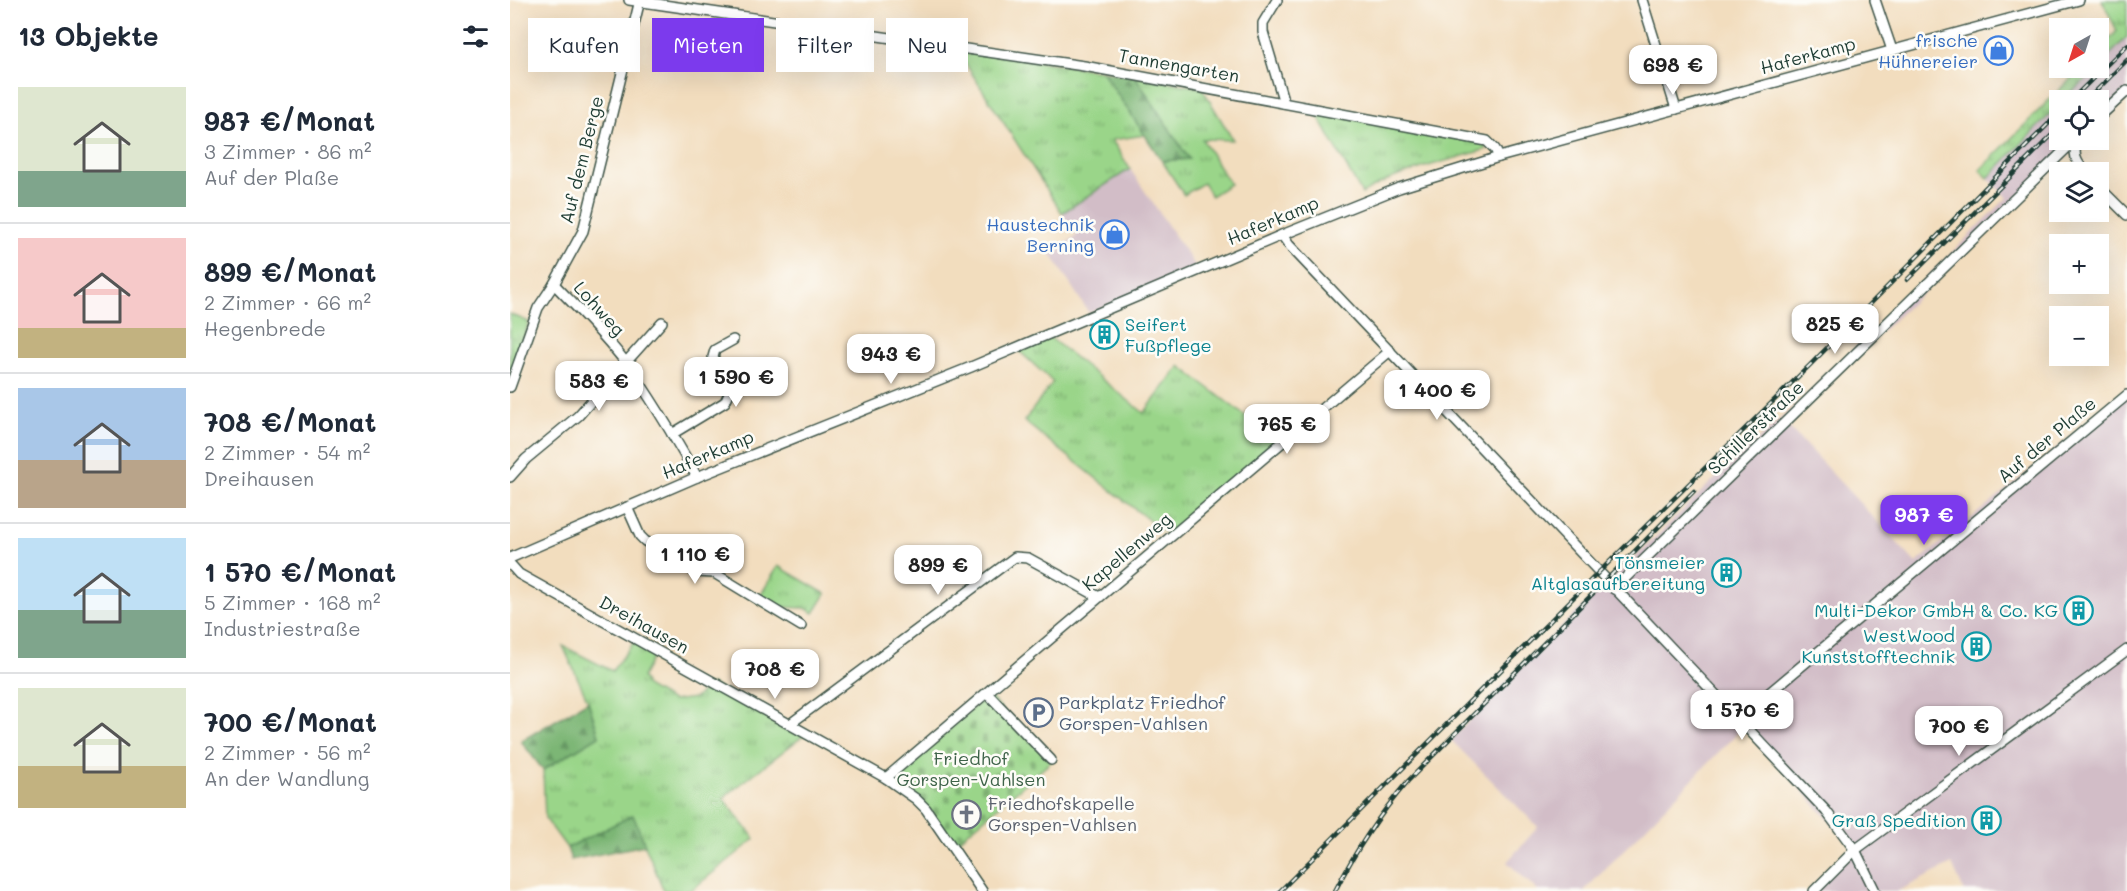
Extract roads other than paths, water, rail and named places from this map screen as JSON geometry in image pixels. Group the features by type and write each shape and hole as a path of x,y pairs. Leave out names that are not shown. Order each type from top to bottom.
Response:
{"street":[{"path":"1277,0 1263,23 1263,32 1284,103"},
{"path":"1642,0 1676,109"},
{"path":"1875,0 1892,50"},
{"name":"Haferkamp","path":"510,558 697,477 971,367 1399,188 1499,157 2079,0"},
{"name":"Tannengarten","path":"636,1 1084,66 1487,141 1499,157"},
{"name":"Auf dem Berge","path":"510,387 538,308 583,231 636,1"},
{"path":"2109,108 2127,92"},
{"name":"Schillerstraße","path":"1614,589 2066,150"},
{"path":"2109,197 2127,215"},
{"path":"1282,235 1614,589 1827,811 1855,850 1875,891"},
{"name":"Lohweg","path":"554,284 590,321 625,363 672,434 697,477"},
{"path":"510,477 526,459 578,416 662,322"},
{"path":"672,434 725,402 730,391 713,357 716,350 733,340"},
{"name":"Kapellenweg","path":"886,778 1390,351"},
{"name":"Auf der Plaße","path":"1739,718 2127,395"},
{"path":"627,507 640,536 645,541 696,572 714,573 801,626"},
{"path":"790,724 1015,557 1028,558 1099,597"},
{"name":"Dreihausen","path":"510,564 519,574 886,778 926,809 982,891"},
{"path":"1814,891 1855,850 2127,650"},
{"path":"987,693 1051,760"}],"railway":[{"path":"2081,90 2127,45"},
{"path":"2097,90 2127,60"},
{"path":"1280,891 1810,365 2049,123"},
{"path":"1907,280 2049,138"},
{"path":"1335,891 1368,834 1408,781 1694,491"}],"place":[{"name":"frische Hühnereier","path":"1999,51"},
{"name":"Haustechnik Berning","path":"1115,235"},
{"name":"Seifert Fußpflege","path":"1104,335"},
{"name":"Tönsmeier Altglasaufbereitung","path":"1726,573"},
{"name":"Multi-Dekor GmbH & Co. KG","path":"2079,611"},
{"name":"WestWood Kunststofftechnik","path":"1976,646"},
{"name":"Parkplatz Friedhof Gorspen-Vahlsen","path":"1038,713"},
{"name":"Friedhofskapelle Gorspen-Vahlsen","path":"967,814"},
{"name":"Graß Spedition","path":"1987,821"}],"park label":[{"name":"Friedhof Gorspen-Vahlsen","path":"971,769"}]}
